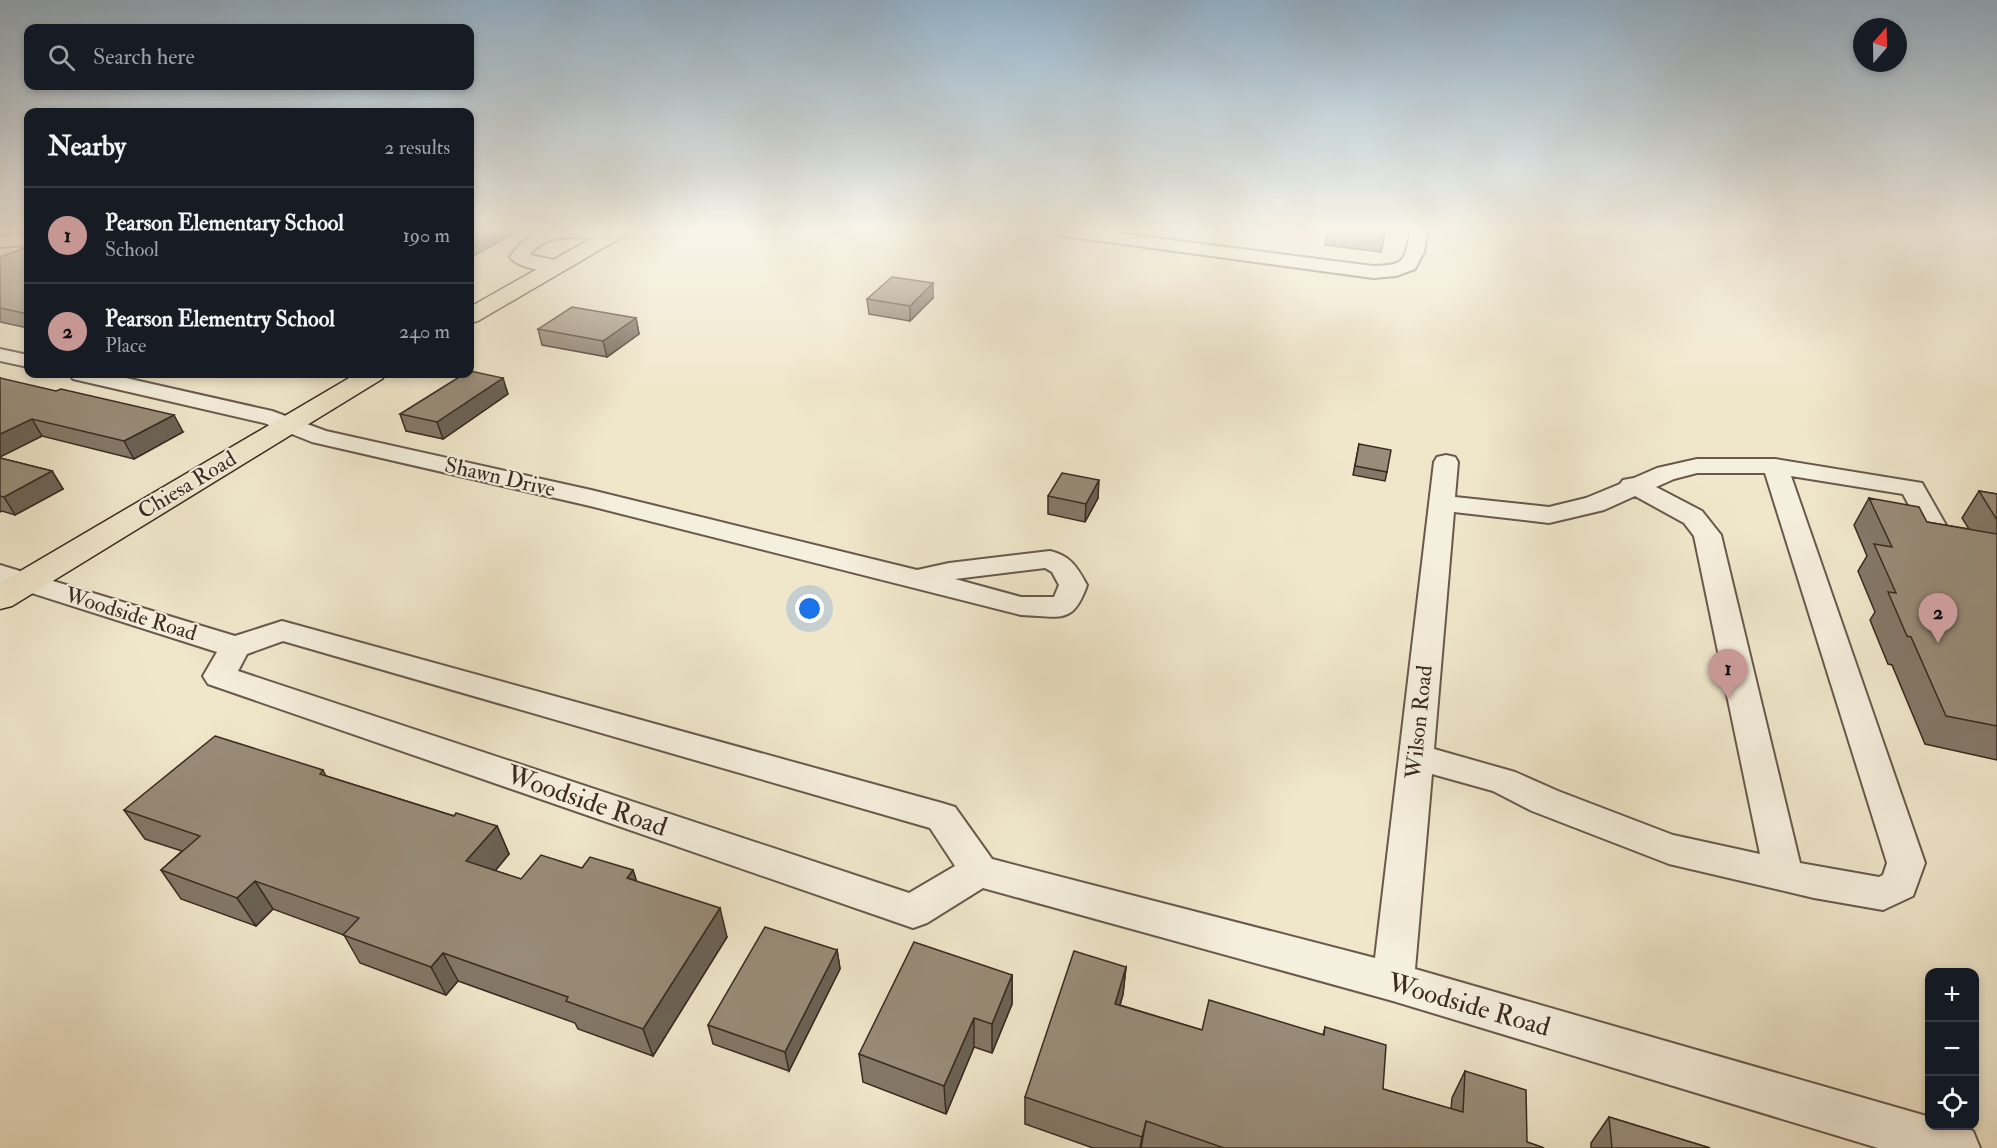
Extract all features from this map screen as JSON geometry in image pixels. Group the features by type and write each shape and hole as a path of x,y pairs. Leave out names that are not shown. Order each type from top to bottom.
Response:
{"main road":[{"path":"474,310 524,284"},
{"name":"Chiesa Road","path":"9,584 366,378"}],"street":[{"path":"0,355 24,361"},
{"name":"Shawn Drive","path":"98,378 272,418 301,432 320,437 613,503 919,579"},
{"name":"Wilson Road","path":"1394,982 1446,462"},
{"path":"1442,503 1549,515 1595,504 1632,485 1666,473 1697,466 1775,466 1913,488 1941,541"},
{"path":"1416,758 1503,781 1545,801 1669,849 1883,894 1899,885 1906,863 1775,466"},
{"path":"1632,485 1676,506 1693,517 1707,536 1784,875"},
{"name":"Woodside Road","path":"9,584 235,647 219,676 913,911 979,871 1394,982 1956,1148"},
{"path":"235,647 282,632 942,817 979,871"}],"building":[{"path":"0,284 24,284 24,313 0,308"},
{"path":"885,284 932,284 910,306 867,299"},
{"path":"572,307 636,318 603,341 538,329"},
{"path":"474,372 503,378 437,422 400,414 458,378 474,378"},
{"path":"0,378 56,391 61,389 174,415 124,441 32,419 0,434"},
{"path":"1359,444 1391,450 1387,472 1355,466"},
{"path":"0,458 52,471 4,497 0,496"},
{"path":"1062,473 1099,480 1086,504 1048,496"},
{"path":"1979,491 1997,494 1997,520"},
{"path":"1869,498 1919,507 1927,522 1997,534 1997,726 1946,716 1888,592 1896,593 1874,544 1892,547"},
{"path":"215,736 323,770 320,774 454,816 456,813 497,826 466,861 521,879 541,855 582,868 590,857 633,870 627,878 720,908 643,1029 566,1001 568,997 443,953 431,967 343,935 359,918 255,881 237,898 161,870 200,836 124,810"},
{"path":"765,927 837,950 785,1052 708,1025"},
{"path":"914,942 1012,975 992,1024 974,1018 944,1086 859,1054"},
{"path":"1074,951 1126,967 1115,1004 1202,1030 1209,1000 1324,1035 1325,1027 1386,1045 1383,1089 1463,1112 1465,1071 1526,1090 1527,1142 1544,1148 1224,1148 1146,1121 1142,1137 1025,1097"},
{"path":"1609,1117 1710,1148 1612,1148"}],"place":[{"name":"Pearson Elementry School","path":"1938,643"},
{"name":"Pearson Elementary School","path":"1728,699"}]}
